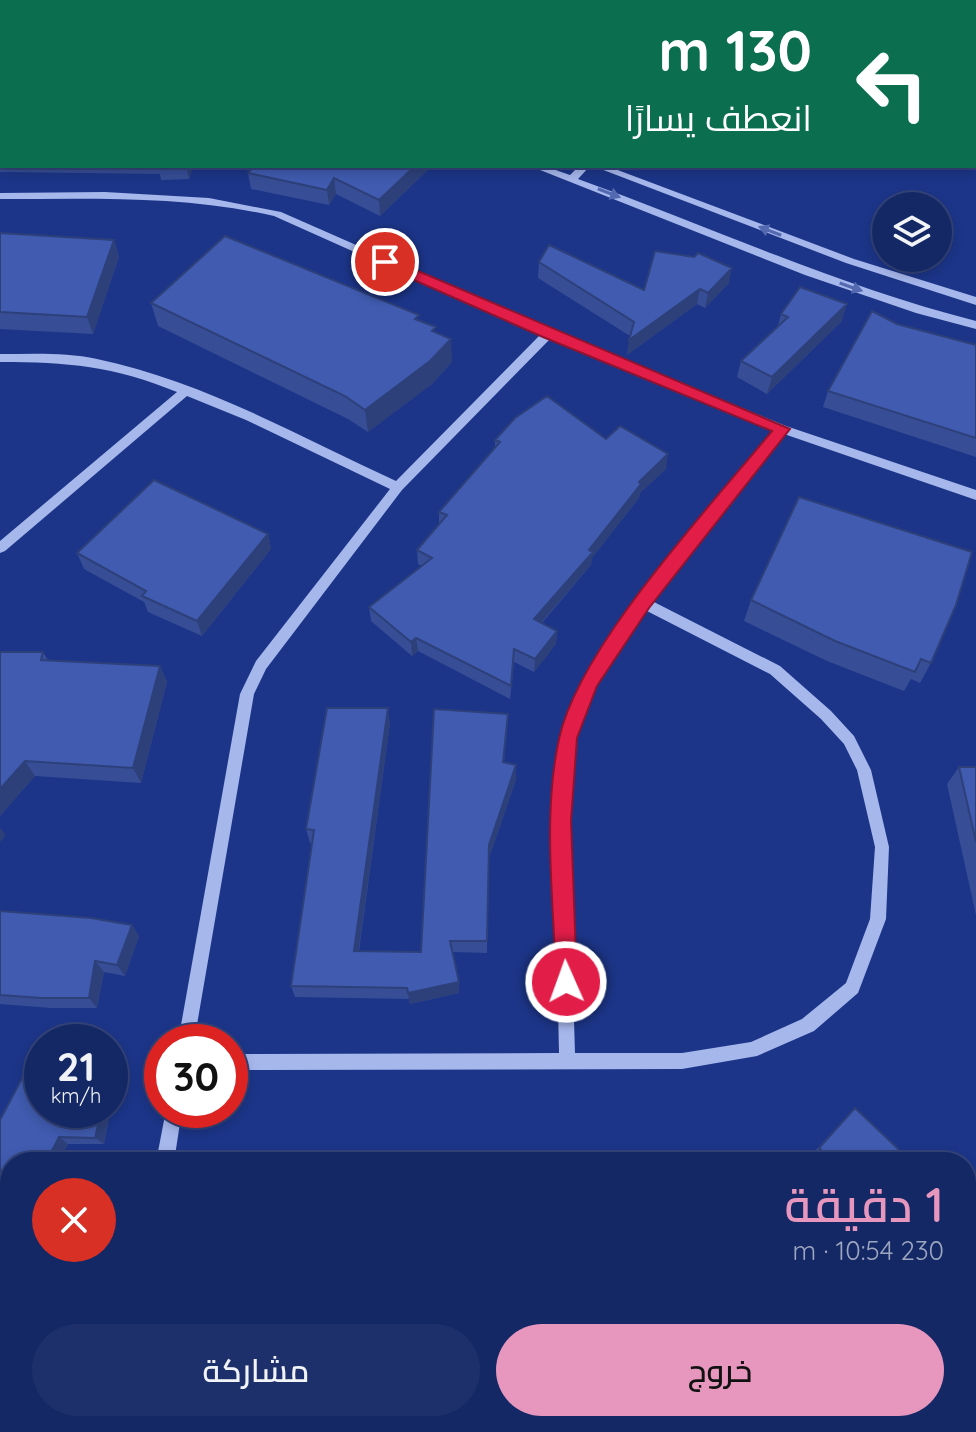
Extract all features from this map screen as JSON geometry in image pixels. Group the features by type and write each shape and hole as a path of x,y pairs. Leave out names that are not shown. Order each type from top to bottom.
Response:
{"street":[{"path":"541,168 849,286 929,314 976,325"},
{"path":"572,179 583,168"},
{"path":"603,168 850,261 976,301"},
{"path":"0,196 235,202 277,214 548,334 782,429 976,495"},
{"path":"189,1024 247,694 261,665 398,487 548,334"},
{"path":"0,358 95,363 185,391 398,487"},
{"path":"0,548 185,391"},
{"path":"567,1061 561,821 568,738 589,683 643,603 782,429"},
{"path":"248,1062 682,1061 751,1050 808,1025 852,988 878,919 882,847 864,770 849,740 775,670 643,603"},
{"path":"167,1152 171,1128"}],"building":[{"path":"252,168 413,168 379,200 334,178 327,190 248,173"},
{"path":"0,233 114,240 87,317 0,312"},
{"path":"225,236 419,315 415,319 436,327 432,331 451,339 430,361 365,410 345,396 151,303"},
{"path":"549,245 644,290 655,251 694,257 698,253 732,268 708,293 700,289 629,340 634,322 539,262"},
{"path":"800,287 847,304 772,377 741,361 788,317 781,314"},
{"path":"872,311 897,324 976,345 976,438 828,391"},
{"path":"547,396 606,439 620,426 668,454 639,482 641,484 589,550 593,552 534,619 557,631 535,659 514,649 511,686 416,638 411,642 369,607 432,558 417,550 447,515 439,512 500,442 495,440 515,418"},
{"path":"154,480 268,534 197,621 142,596 146,591 77,553"},
{"path":"799,497 972,552 956,605 931,663 921,659 915,672 835,641 751,600"},
{"path":"0,652 43,652 41,660 160,666 133,768 25,761 0,789"},
{"path":"327,708 388,708 354,951 421,952 434,709 508,714 503,762 516,765 489,845 487,941 450,941 459,982 408,993 407,988 291,986 314,830 306,829"},
{"path":"959,767 976,767 976,842"},
{"path":"0,911 91,918 132,925 117,965 95,961 89,998 0,995"},
{"path":"24,1075 24,1128 97,1128 95,1138 59,1137 51,1152 0,1152 0,1120"},
{"path":"855,1108 901,1152 823,1152 819,1148"}],"route":[{"path":"385,262 548,334 782,429 643,603 589,683 568,738 561,821 566,982"}]}
